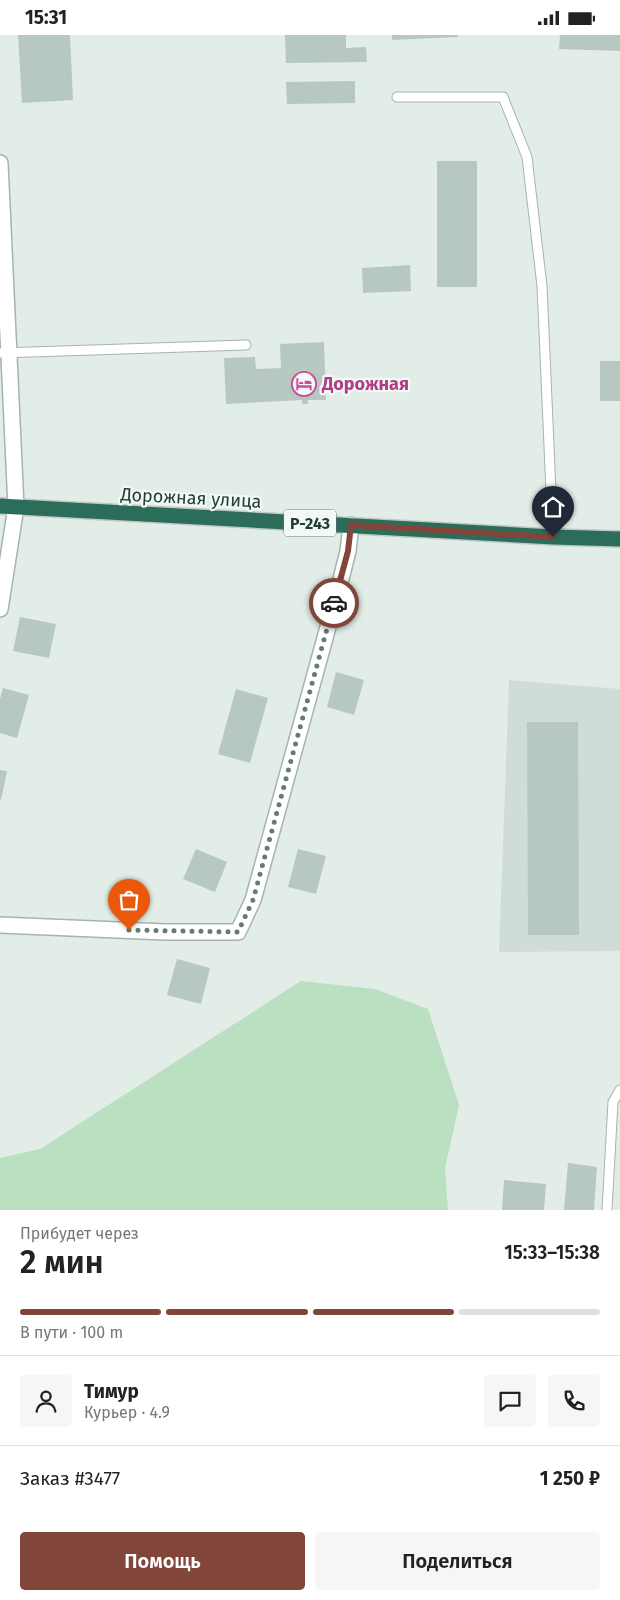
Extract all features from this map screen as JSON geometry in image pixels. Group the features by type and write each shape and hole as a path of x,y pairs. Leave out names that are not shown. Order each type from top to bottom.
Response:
{"highway":[{"name":"Дорожная улица","path":"0,506 553,537 620,539"}],"street":[{"path":"0,163 4,352 16,507 0,609"},
{"path":"0,925 165,932 238,932 253,900 339,587 348,551 351,525"}],"lane":[{"path":"397,97 502,97 527,157 542,286 553,537"},
{"path":"4,352 246,345"},
{"path":"607,1210 614,1102 620,1090"}],"shaded area":[{"path":"509,680 620,689 620,951 499,952"}],"green space":[{"path":"301,981 375,989 428,1009 459,1105 445,1168 448,1210 0,1210 0,1158 40,1149"}],"building":[{"path":"18,35 70,35 73,100 22,103"},
{"path":"285,35 346,35 346,48 366,47 367,62 286,63"},
{"path":"392,35 458,35 458,37 392,40"},
{"path":"560,35 620,35 620,51 559,49"},
{"path":"355,81 355,103 287,104 286,82"},
{"path":"437,161 477,161 477,287 437,287"},
{"path":"410,265 411,291 363,293 362,268"},
{"path":"324,342 326,400 308,400 308,404 302,404 302,400 226,404 224,358 255,357 256,369 281,368 280,344"},
{"path":"600,361 620,361 620,401 600,401"},
{"path":"20,617 56,624 49,658 13,651"},
{"path":"336,672 364,680 354,715 327,707"},
{"path":"3,688 29,695 17,738 0,733 0,699"},
{"path":"236,689 268,698 250,763 218,754"},
{"path":"527,722 578,722 579,935 528,935"},
{"path":"0,770 7,771 1,800 0,799"},
{"path":"196,849 227,862 215,892 183,879"},
{"path":"298,849 326,856 316,894 288,887"},
{"path":"177,959 210,968 201,1004 167,995"},
{"path":"568,1163 597,1167 594,1210 564,1210"},
{"path":"504,1180 546,1184 544,1210 502,1210"}],"way so far":[{"path":"129,930 238,932 253,900 334,603"}],"place":[{"name":"Дорожная","path":"304,384"}],"route":[{"path":"334,603 348,551 351,525 553,537"}]}
